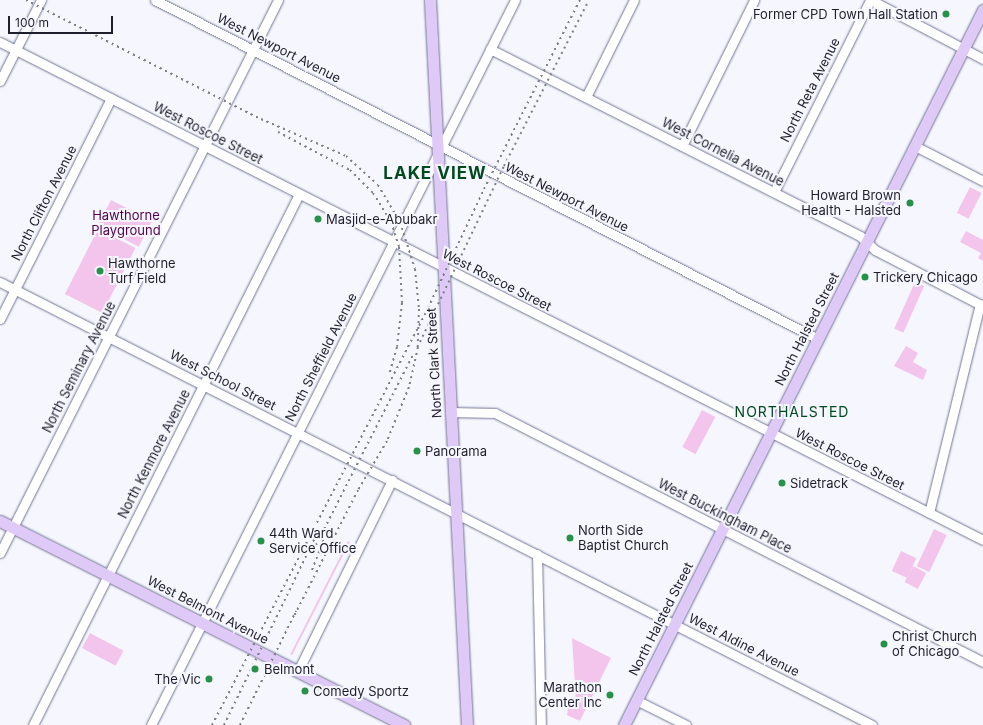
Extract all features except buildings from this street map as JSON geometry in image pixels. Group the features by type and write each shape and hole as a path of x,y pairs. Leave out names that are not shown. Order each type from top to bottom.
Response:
{"main road":[{"name":"North Clark Street","path":"430,0 439,147 443,267 467,725"},
{"name":"North Halsted Street","path":"624,725 983,10"},
{"name":"West Belmont Avenue","path":"0,521 404,725"}],"street":[{"path":"0,81 41,0"},
{"name":"West Newport Avenue","path":"155,0 427,138 439,147 818,339"},
{"name":"North Seminary Avenue","path":"0,553 278,0"},
{"name":"North Sheffield Avenue","path":"152,725 394,242 439,147 515,0"},
{"path":"586,97 634,0"},
{"path":"682,146 754,0"},
{"path":"871,0 983,59"},
{"name":"North Reta Avenue","path":"774,192 871,0"},
{"name":"West Roscoe Street","path":"0,42 983,540"},
{"name":"West Cornelia Avenue","path":"490,48 860,236 875,250 982,305"},
{"name":"North Clifton Avenue","path":"0,319 111,98"},
{"path":"915,146 983,181"},
{"name":"North Kenmore Avenue","path":"33,725 299,194"},
{"name":"West School Street","path":"0,282 455,513"},
{"path":"929,513 982,305"},
{"name":"West Buckingham Place","path":"451,412 495,413 983,662"},
{"path":"298,671 392,480"},
{"name":"West Aldine Avenue","path":"455,513 872,725"},
{"path":"537,554 541,725"},
{"path":"636,700 686,725"}],"green space":[{"path":"970,187 982,193 968,219 957,213"},
{"name":"Hawthorne Playground","path":"111,200 152,221 139,247 98,226"},
{"name":"Hawthorne Turf Field","path":"98,229 135,248 102,313 65,294"},
{"path":"966,231 983,240 983,261 978,258 981,253 960,242"},
{"path":"915,282 924,286 903,333 894,329"},
{"path":"906,346 918,353 913,362 927,370 923,380 894,366"},
{"path":"702,410 715,417 696,454 682,447"},
{"path":"934,529 947,535 929,572 917,566"},
{"path":"348,541 350,542 292,655 290,654"},
{"path":"901,551 916,558 907,578 892,571"},
{"path":"913,566 926,573 918,589 905,582"},
{"path":"90,633 124,651 116,666 82,648"},
{"path":"572,638 611,658 580,721 567,715 569,702 576,702"}],"railway":[{"path":"26,0 261,119 346,156 378,185 400,222 415,269 419,309 418,347 409,387 387,441 358,490 294,616"},
{"path":"212,725 428,308 484,189 580,0"},
{"path":"420,342 504,166 589,0"},
{"path":"278,132 350,170 373,193 391,222 399,247 402,303 397,347 389,375"},
{"path":"316,545 413,355"},
{"path":"224,725 315,538"},
{"path":"312,570 324,539"},
{"path":"240,725 296,611"}],"place":[{"name":"Former CPD Town Hall Station","path":"946,14"},
{"name":"Howard Brown Health - Halsted","path":"910,203"},
{"name":"Masjid-e-Abubakr","path":"318,219"},
{"name":"Hawthorne Turf Field","path":"100,271"},
{"name":"Trickery Chicago","path":"865,277"},
{"name":"Panorama","path":"417,451"},
{"name":"Sidetrack","path":"782,483"},
{"name":"North Side Baptist Church","path":"570,538"},
{"name":"44th Ward Service Office","path":"261,541"},
{"name":"Christ Church of Chicago","path":"884,644"},
{"name":"Belmont","path":"255,669"},
{"name":"The Vic","path":"209,679"},
{"name":"Comedy Sportz","path":"305,691"},
{"name":"Marathon Center Inc","path":"610,695"}],"district":[{"name":"LAKE VIEW","path":"435,174"},
{"name":"NORTHALSTED","path":"792,412"}]}
